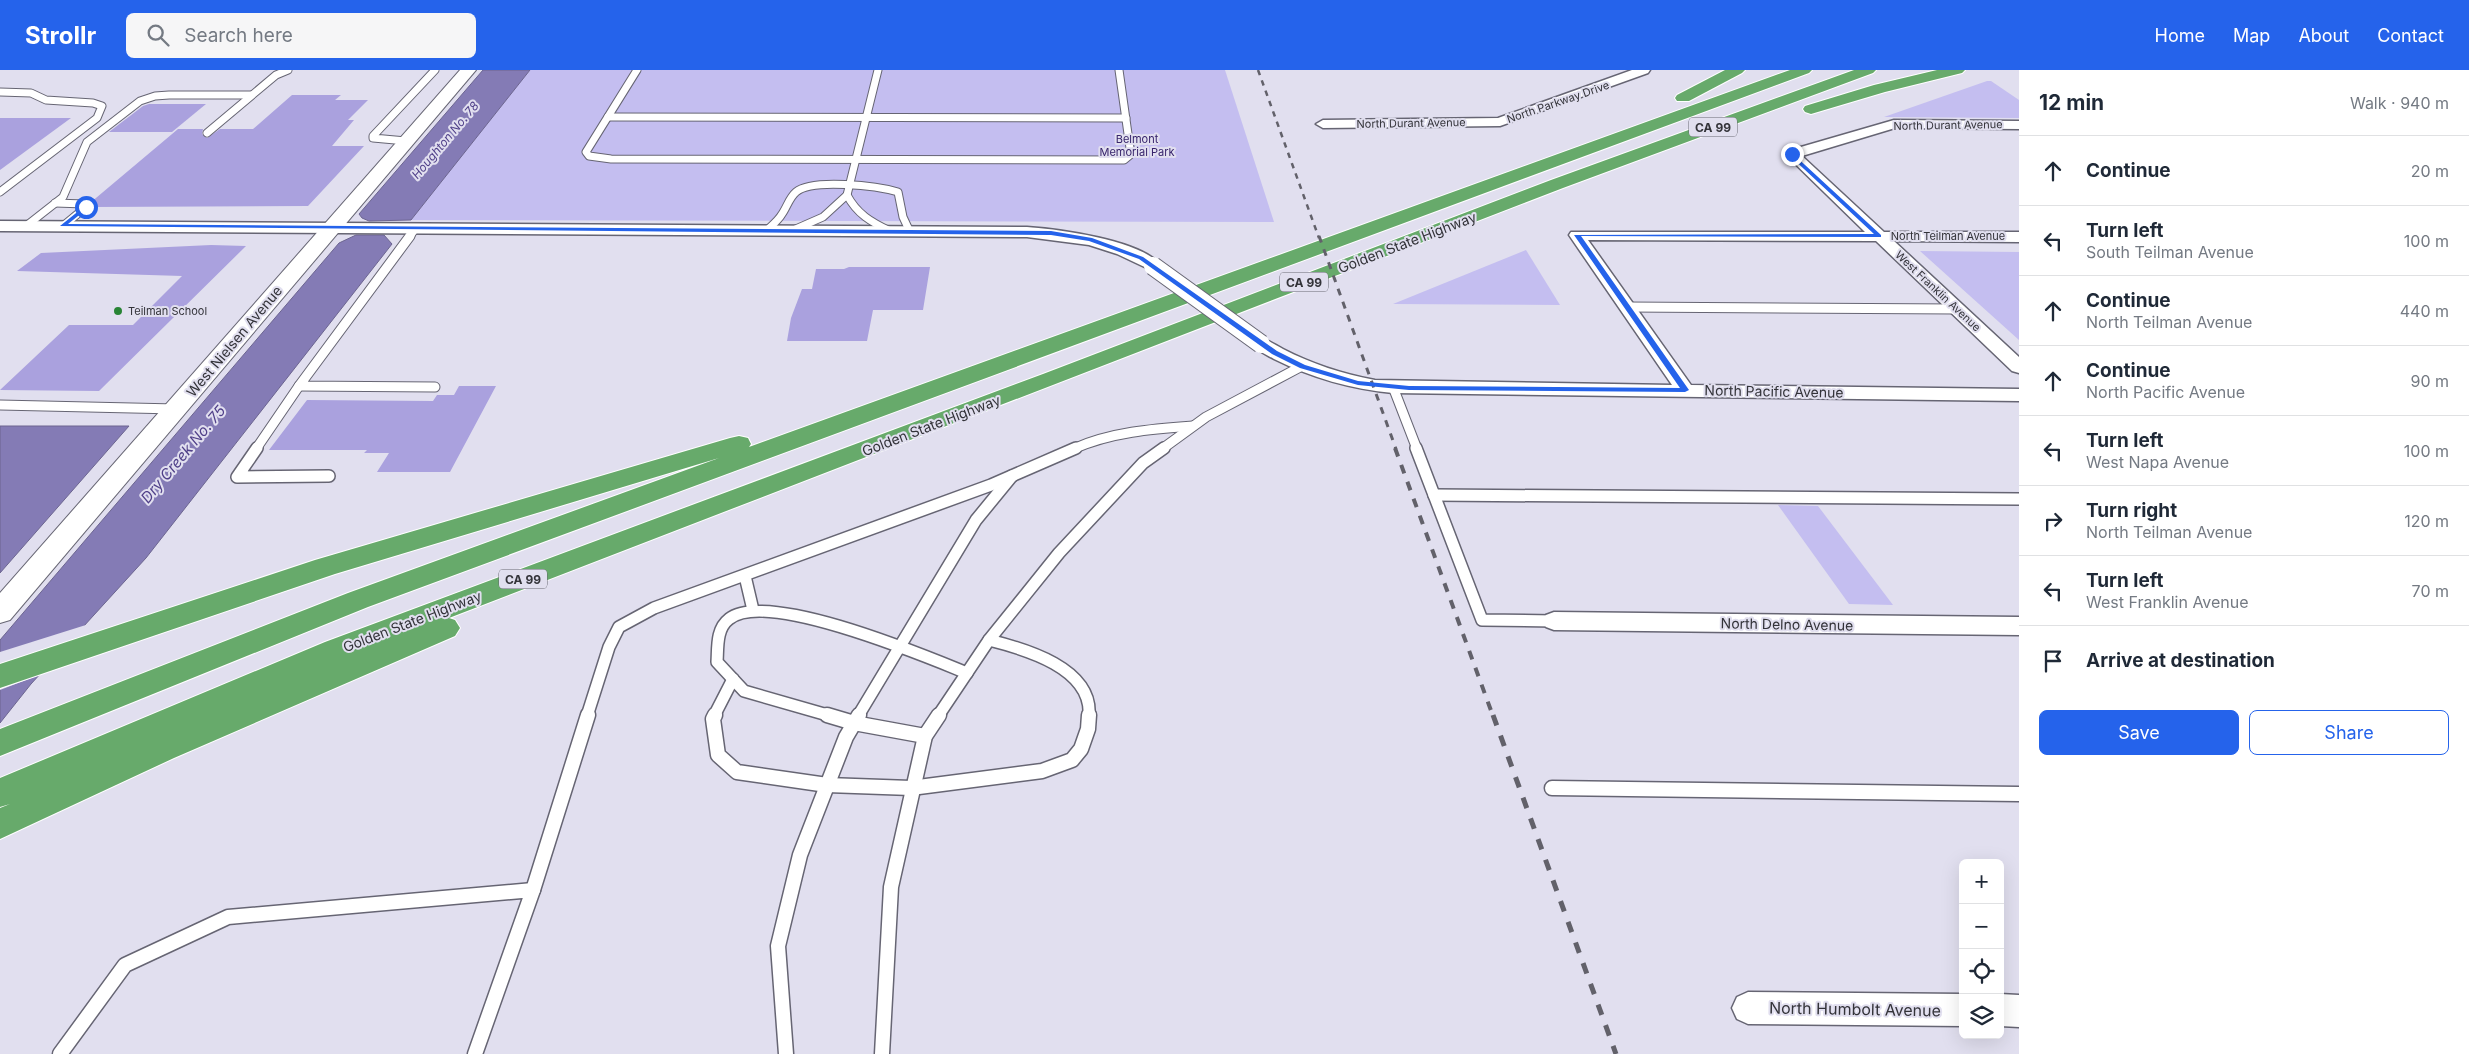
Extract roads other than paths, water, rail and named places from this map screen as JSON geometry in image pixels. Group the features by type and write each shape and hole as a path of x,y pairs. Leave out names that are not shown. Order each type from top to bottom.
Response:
{"highway":[{"path":"1560,158 1736,70"},
{"name":"Golden State Highway","path":"0,743 358,600 1804,70"},
{"name":"Golden State Highway","path":"0,793 335,650 1051,379 1557,184 1868,70"},
{"path":"1557,184 1880,88 1957,70"},
{"path":"0,824 163,749 340,671 1051,379"},
{"path":"0,676 325,567 706,452 869,412"}],"street":[{"name":"West Nielsen Avenue","path":"0,612 468,70"},
{"name":"North Parkway Drive","path":"1500,122 1644,70"},
{"name":"North Durant Avenue","path":"1323,124 1500,122"},
{"name":"North Durant Avenue","path":"1792,154 1894,124 2019,125"},
{"name":"West Franklin Avenue","path":"1792,154 2019,367"},
{"path":"0,226 1027,232 1072,236 1116,247 1153,266 1261,344 1302,366 1358,383 1401,388"},
{"name":"North Teilman Avenue","path":"1627,307 1577,235 2019,237"},
{"path":"1627,307 1685,390"},
{"name":"North Pacific Avenue","path":"1401,388 2019,395"},
{"name":"North Delno Avenue","path":"1554,621 2019,626"},
{"name":"North Humbolt Avenue","path":"1748,1008 1959,1010"},
{"path":"2004,1010 2019,1010"}],"lane":[{"path":"207,133 276,74 288,70"},
{"path":"406,141 380,140 373,138 373,136 435,70"},
{"path":"637,70 586,152 590,156 611,159 1114,162 1124,160 1130,155 1119,70"},
{"path":"791,231 823,217 847,195 878,70"},
{"path":"0,92 19,91 40,94 46,100 93,103 102,106 98,118 0,192"},
{"path":"26,226 55,203 67,190 87,142 140,101 155,96 169,95 251,96"},
{"path":"608,116 1126,118"},
{"path":"766,231 780,217 794,194 800,189 810,186 881,186 898,192 903,217 910,232"},
{"path":"847,195 857,213 866,221 890,231"},
{"path":"55,203 85,204 86,207 63,226"},
{"path":"329,476 237,476 299,386 416,228"},
{"path":"1627,307 1957,309"},
{"path":"882,1054 891,887 925,736 989,640 1059,553 1143,463 1206,418 1302,366"},
{"path":"299,386 435,387"},
{"path":"1401,388 1434,495 1482,620 1554,621"},
{"path":"0,405 176,409"},
{"path":"475,1054 533,890 609,647 619,627 654,608 861,534 1014,475 1091,441 1148,430 1194,426"},
{"path":"786,1054 778,946 800,855 827,784 846,737 899,646 976,520 1014,475"},
{"path":"1434,495 2019,499"},
{"path":"745,576 753,610"},
{"path":"925,736 854,723 744,691 717,662 719,632 732,617 753,610 776,611 824,622 899,646 967,673"},
{"path":"733,679 713,719 718,756 737,772 827,784 912,788 1042,770 1072,760 1081,749 1088,730 1090,706 1076,679 1046,658 1022,648 989,640"},
{"path":"1552,788 2019,794"},
{"path":"60,1054 125,965 228,917 533,890"}],"water":[{"name":"Houghton No. 78","path":"483,70 530,70 411,220 369,221 362,218 359,214"},
{"name":"Dry Creek No. 75","path":"356,235 384,235 392,244 146,558 31,684 0,723 0,640 339,243"},
{"path":"0,426 129,426 0,573"}],"railway":[{"path":"1258,70 1319,238"},
{"path":"1319,236 1396,449"},
{"path":"1395,448 1493,716"},
{"path":"1493,715 1616,1054"}],"place":[{"name":"Teilman School","path":"118,311"}],"park label":[{"name":"Belmont Memorial Park","path":"1137,145"}]}
